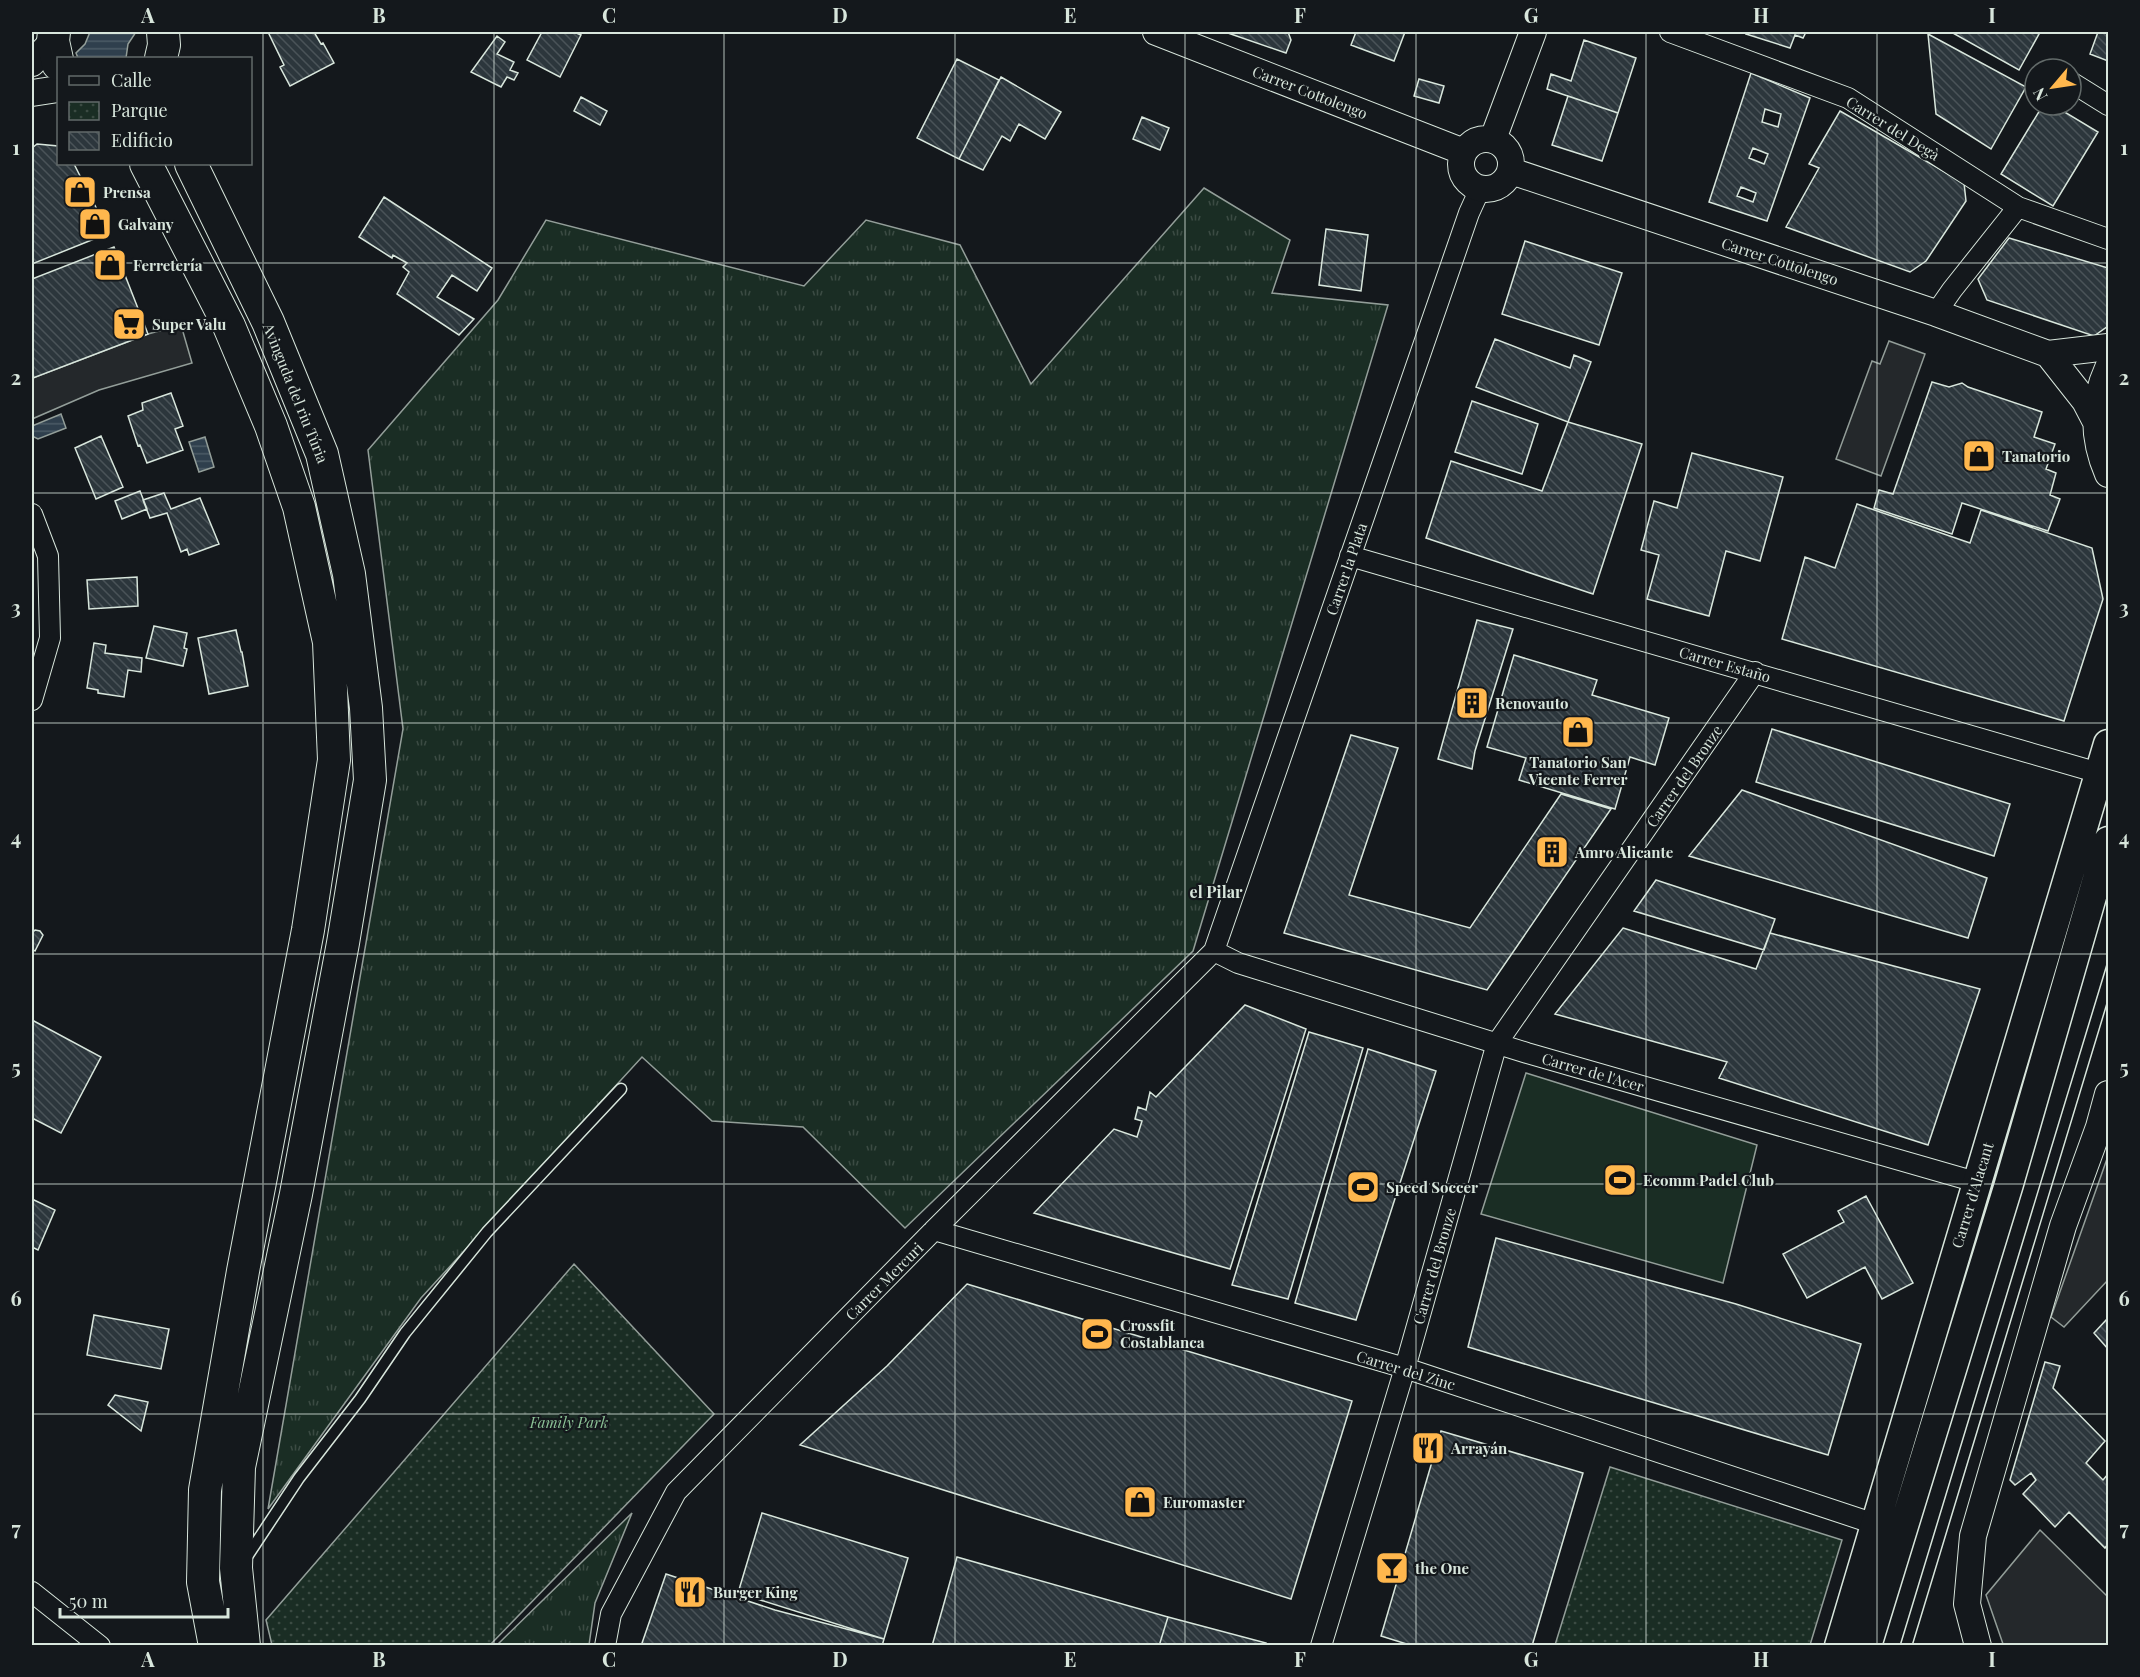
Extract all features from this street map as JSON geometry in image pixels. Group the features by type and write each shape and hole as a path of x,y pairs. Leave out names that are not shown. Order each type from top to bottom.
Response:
{"main road":[{"path":"147,165 229,326 271,426 299,507 329,642 334,760 308,930 205,1490 203,1582 215,1646"},
{"name":"Avinguda del riu Túria","path":"191,165 268,322 322,454 349,574 366,708 370,780 343,943 300,1171 239,1467 237,1573 244,1646"},
{"name":"Carrer d'Alacant","path":"1839,1646 1976,1182 2109,744"},
{"path":"1867,1646 2009,1184 2109,841"}],"street":[{"name":"Carrer Cottolengo","path":"1156,32 1464,152"},
{"path":"1493,139 1533,32"},
{"name":"Carrer del Degà","path":"1670,32 1848,98 2018,207 2109,239"},
{"path":"32,93 57,89"},
{"path":"2083,89 2109,105"},
{"path":"1493,139 1506,148 1510,155 1511,171 1502,184 1488,190 1480,189 1473,186 1463,174 1461,159 1464,152 1476,141 1493,139"},
{"name":"Carrer Cottolengo","path":"1511,171 1936,313 2048,354"},
{"name":"Carrer la Plata","path":"1214,951 1480,189"},
{"path":"1936,313 2018,207"},
{"path":"2048,354 2109,347"},
{"path":"2048,354 2085,401 2097,424"},
{"path":"2109,368 2096,402 2100,456 2109,474"},
{"path":"32,514 48,556 50,638 32,700"},
{"name":"Carrer Estaño","path":"1350,556 2099,773"},
{"name":"Carrer del Bronze","path":"1321,1646 1405,1368 1497,1043 1755,672"},
{"name":"Carrer de l'Acer","path":"1214,951 1238,963 1497,1043 1976,1182"},
{"name":"Carrer Mercuri","path":"605,1646 611,1614 676,1492 934,1230 1214,951"},
{"path":"1978,1646 1967,1604 1973,1536 2063,1226 2109,1094"},
{"name":"Carrer del Zinc","path":"934,1230 1405,1368 1875,1524"},
{"path":"32,1592 100,1646"}],"lane":[{"path":"237,1573 299,1478 360,1399 413,1324 487,1232 621,1089"}],"green space":[{"path":"1204,188 1290,240 1272,293 1388,305 1193,951 905,1228 803,1127 712,1121 642,1057 421,1298 268,1509 403,729 368,450 498,300 546,220 804,286 866,220 960,245 1031,384"},
{"name":"Ecomm Padel Club","path":"1526,1073 1757,1145 1723,1283 1481,1214"},
{"name":"Family Park","path":"574,1264 714,1414 490,1645 272,1645 266,1620"},
{"path":"1610,1467 1842,1540 1810,1645 1555,1645"},
{"path":"632,1513 595,1603 589,1645 497,1645"}],"shaded area":[{"path":"181,325 192,363 99,390 32,419 32,375 33,378 148,334"},
{"path":"1889,341 1925,354 1881,476 1836,459 1872,361 1880,364"},
{"path":"2108,1156 2108,1280 2064,1327 2051,1317"},
{"path":"2040,1530 2108,1597 2108,1645 2004,1646 1986,1595"}],"water":[{"path":"90,32 136,32 128,44 126,57 78,57 76,53 85,44"},
{"path":"61,414 66,428 38,439 32,436 32,426"},
{"path":"205,437 214,467 199,472 189,442"}],"building":[{"path":"268,32 314,32 334,63 290,86 280,67 284,65"},
{"path":"542,32 574,32 581,35 560,77 527,60"},
{"path":"1225,32 1288,32 1291,40 1286,53"},
{"path":"1356,32 1405,32 1394,61 1351,45"},
{"path":"1747,32 1806,32 1803,38 1795,35 1790,48 1746,34"},
{"path":"1951,32 2035,32 2039,34 2026,57 2023,57 2019,70"},
{"path":"2098,32 2108,32 2108,61 2090,54"},
{"path":"1928,34 2023,85 2023,92 1991,149 1936,114"},
{"path":"497,36 505,42 497,54 514,62 510,70 518,73 514,80 507,77 501,87 471,72"},
{"path":"1584,40 1636,58 1618,113 1547,89 1551,74 1571,81"},
{"path":"957,59 999,80 959,159 917,138"},
{"path":"1751,73 1810,98 1767,221 1709,202","holes":["1765,109 1781,114 1778,127 1762,122","1753,148 1768,154 1764,164 1749,158","1741,187 1756,193 1753,202 1737,196"]},
{"path":"1001,77 1061,112 1045,139 1019,124 1010,141 1002,136 983,170 959,159"},
{"path":"1419,79 1444,86 1439,103 1414,96"},
{"path":"1568,96 1618,113 1602,161 1552,145"},
{"path":"581,97 607,111 600,125 574,111"},
{"path":"1840,111 1964,183 1966,201 1926,261 1910,272 1786,227 1819,168 1809,164"},
{"path":"1142,117 1169,128 1160,150 1133,139"},
{"path":"2036,117 2073,117 2098,132 2053,206 2001,174"},
{"path":"37,144 57,146 57,165 75,165 109,233 32,264 32,148"},
{"path":"384,197 492,268 477,291 452,275 437,297 474,319 459,335 397,294 409,272 403,267 407,263 393,255 392,258 359,237"},
{"path":"1326,229 1368,235 1361,291 1319,285"},
{"path":"2009,238 2108,268 2108,326 2094,336 1987,300 1978,279"},
{"path":"1525,241 1622,273 1599,345 1502,314"},
{"path":"114,247 148,334 33,378 32,279"},
{"path":"1495,339 1570,368 1574,355 1591,362 1568,422 1476,387"},
{"name":"Tanatorio","path":"1932,382 1949,387 1962,383 2042,412 2034,437 2055,444 2046,469 2056,473 2050,495 2060,499 2048,531 1962,503 1952,534 1874,508 1879,490 1893,494"},
{"path":"171,393 183,426 175,429 183,450 147,463 140,445 138,446 128,416 143,410 142,403"},
{"path":"1472,401 1538,424 1522,474 1455,452"},
{"path":"1568,422 1642,444 1593,594 1426,538 1451,461 1542,491"},
{"path":"101,436 123,487 96,499 75,448"},
{"path":"1692,453 1783,477 1760,561 1726,551 1709,616 1647,599 1659,555 1641,550 1654,501 1677,508"},
{"path":"140,491 147,509 122,519 115,501"},
{"path":"164,493 171,509 200,498 219,544 189,555 187,549 181,552 167,513 150,518 143,500"},
{"path":"1857,504 1970,543 1981,510 2092,548 2103,599 2064,721 1782,639 1805,557 1835,568"},
{"path":"137,577 138,606 89,609 87,580"},
{"name":"Renovauto","path":"1477,620 1513,629 1475,751 1472,769 1438,759"},
{"path":"154,626 187,633 184,648 187,649 183,666 146,658"},
{"path":"236,630 248,686 209,694 198,638"},
{"path":"94,643 106,645 105,653 142,658 141,672 128,670 124,697 98,693 98,690 87,688"},
{"name":"Tanatorio San Vicente Ferrer","path":"1514,655 1597,680 1592,695 1669,718 1655,765 1630,757 1615,809 1519,780 1526,758 1487,747"},
{"path":"1772,729 2010,804 1994,856 1756,782"},
{"name":"Amro Alicante","path":"1351,735 1398,748 1349,895 1470,928 1561,794 1611,809 1487,990 1284,933"},
{"path":"1742,790 1987,878 1968,938 1689,856"},
{"path":"1656,880 1775,919 1764,950 1634,911"},
{"path":"1623,928 1756,969 1770,933 1980,989 1928,1145 1719,1078 1727,1062 1555,1014"},
{"path":"35,930 40,931 43,935 35,951 32,949 32,933"},
{"path":"1245,1005 1306,1029 1230,1269 1034,1213 1114,1129 1137,1137 1142,1121 1135,1119 1138,1107 1146,1110 1150,1092 1156,1097"},
{"path":"32,1020 101,1057 61,1133 32,1118"},
{"path":"1309,1032 1363,1048 1288,1299 1232,1285"},
{"name":"Speed Soccer","path":"1368,1049 1436,1071 1356,1320 1295,1303"},
{"path":"1866,1196 1913,1283 1882,1299 1865,1267 1807,1298 1783,1254 1844,1222 1838,1211"},
{"path":"32,1199 55,1210 38,1250 32,1247"},
{"path":"1496,1238 1736,1304 1861,1344 1828,1455 1468,1347"},
{"path":"967,1284 1352,1401 1291,1599 800,1445 887,1366"},
{"path":"94,1315 169,1329 161,1369 87,1355"},
{"path":"2108,1318 2108,1349 2094,1333"},
{"path":"2045,1362 2060,1366 2053,1388 2105,1441 2086,1463 2103,1480 2108,1474 2108,1544 2105,1548 2069,1512 2055,1527 2023,1494 2036,1480 2031,1473 2015,1485 2010,1480"},
{"path":"115,1395 148,1402 141,1431 108,1405"},
{"path":"1441,1431 1583,1473 1532,1646 1413,1646 1381,1636"},
{"path":"762,1513 908,1558 884,1639 738,1593"},
{"path":"957,1557 1168,1617 1159,1646 932,1646"},
{"name":"Burger King","path":"666,1574 775,1610 884,1639 882,1646 641,1646"},
{"path":"1168,1617 1266,1643 1265,1646 1159,1646"}],"tram line":[{"path":"1900,1646 2108,961"},
{"path":"1912,1646 2108,1000"}],"place":[{"name":"Prensa","path":"80,192"},
{"name":"Galvany","path":"95,224"},
{"name":"Ferretería","path":"110,265"},
{"name":"Super Valu","path":"129,324"},
{"name":"Tanatorio","path":"1979,456"},
{"name":"Renovauto","path":"1472,703"},
{"name":"Tanatorio San Vicente Ferrer","path":"1578,732"},
{"name":"Amro Alicante","path":"1552,852"},
{"name":"Ecomm Padel Club","path":"1620,1180"},
{"name":"Speed Soccer","path":"1363,1187"},
{"name":"Crossfit Costablanca","path":"1097,1334"},
{"name":"Arrayán","path":"1428,1448"},
{"name":"Euromaster","path":"1140,1502"},
{"name":"the One","path":"1392,1568"},
{"name":"Burger King","path":"690,1592"}],"district":[{"name":"el Pilar","path":"1216,891"}]}
